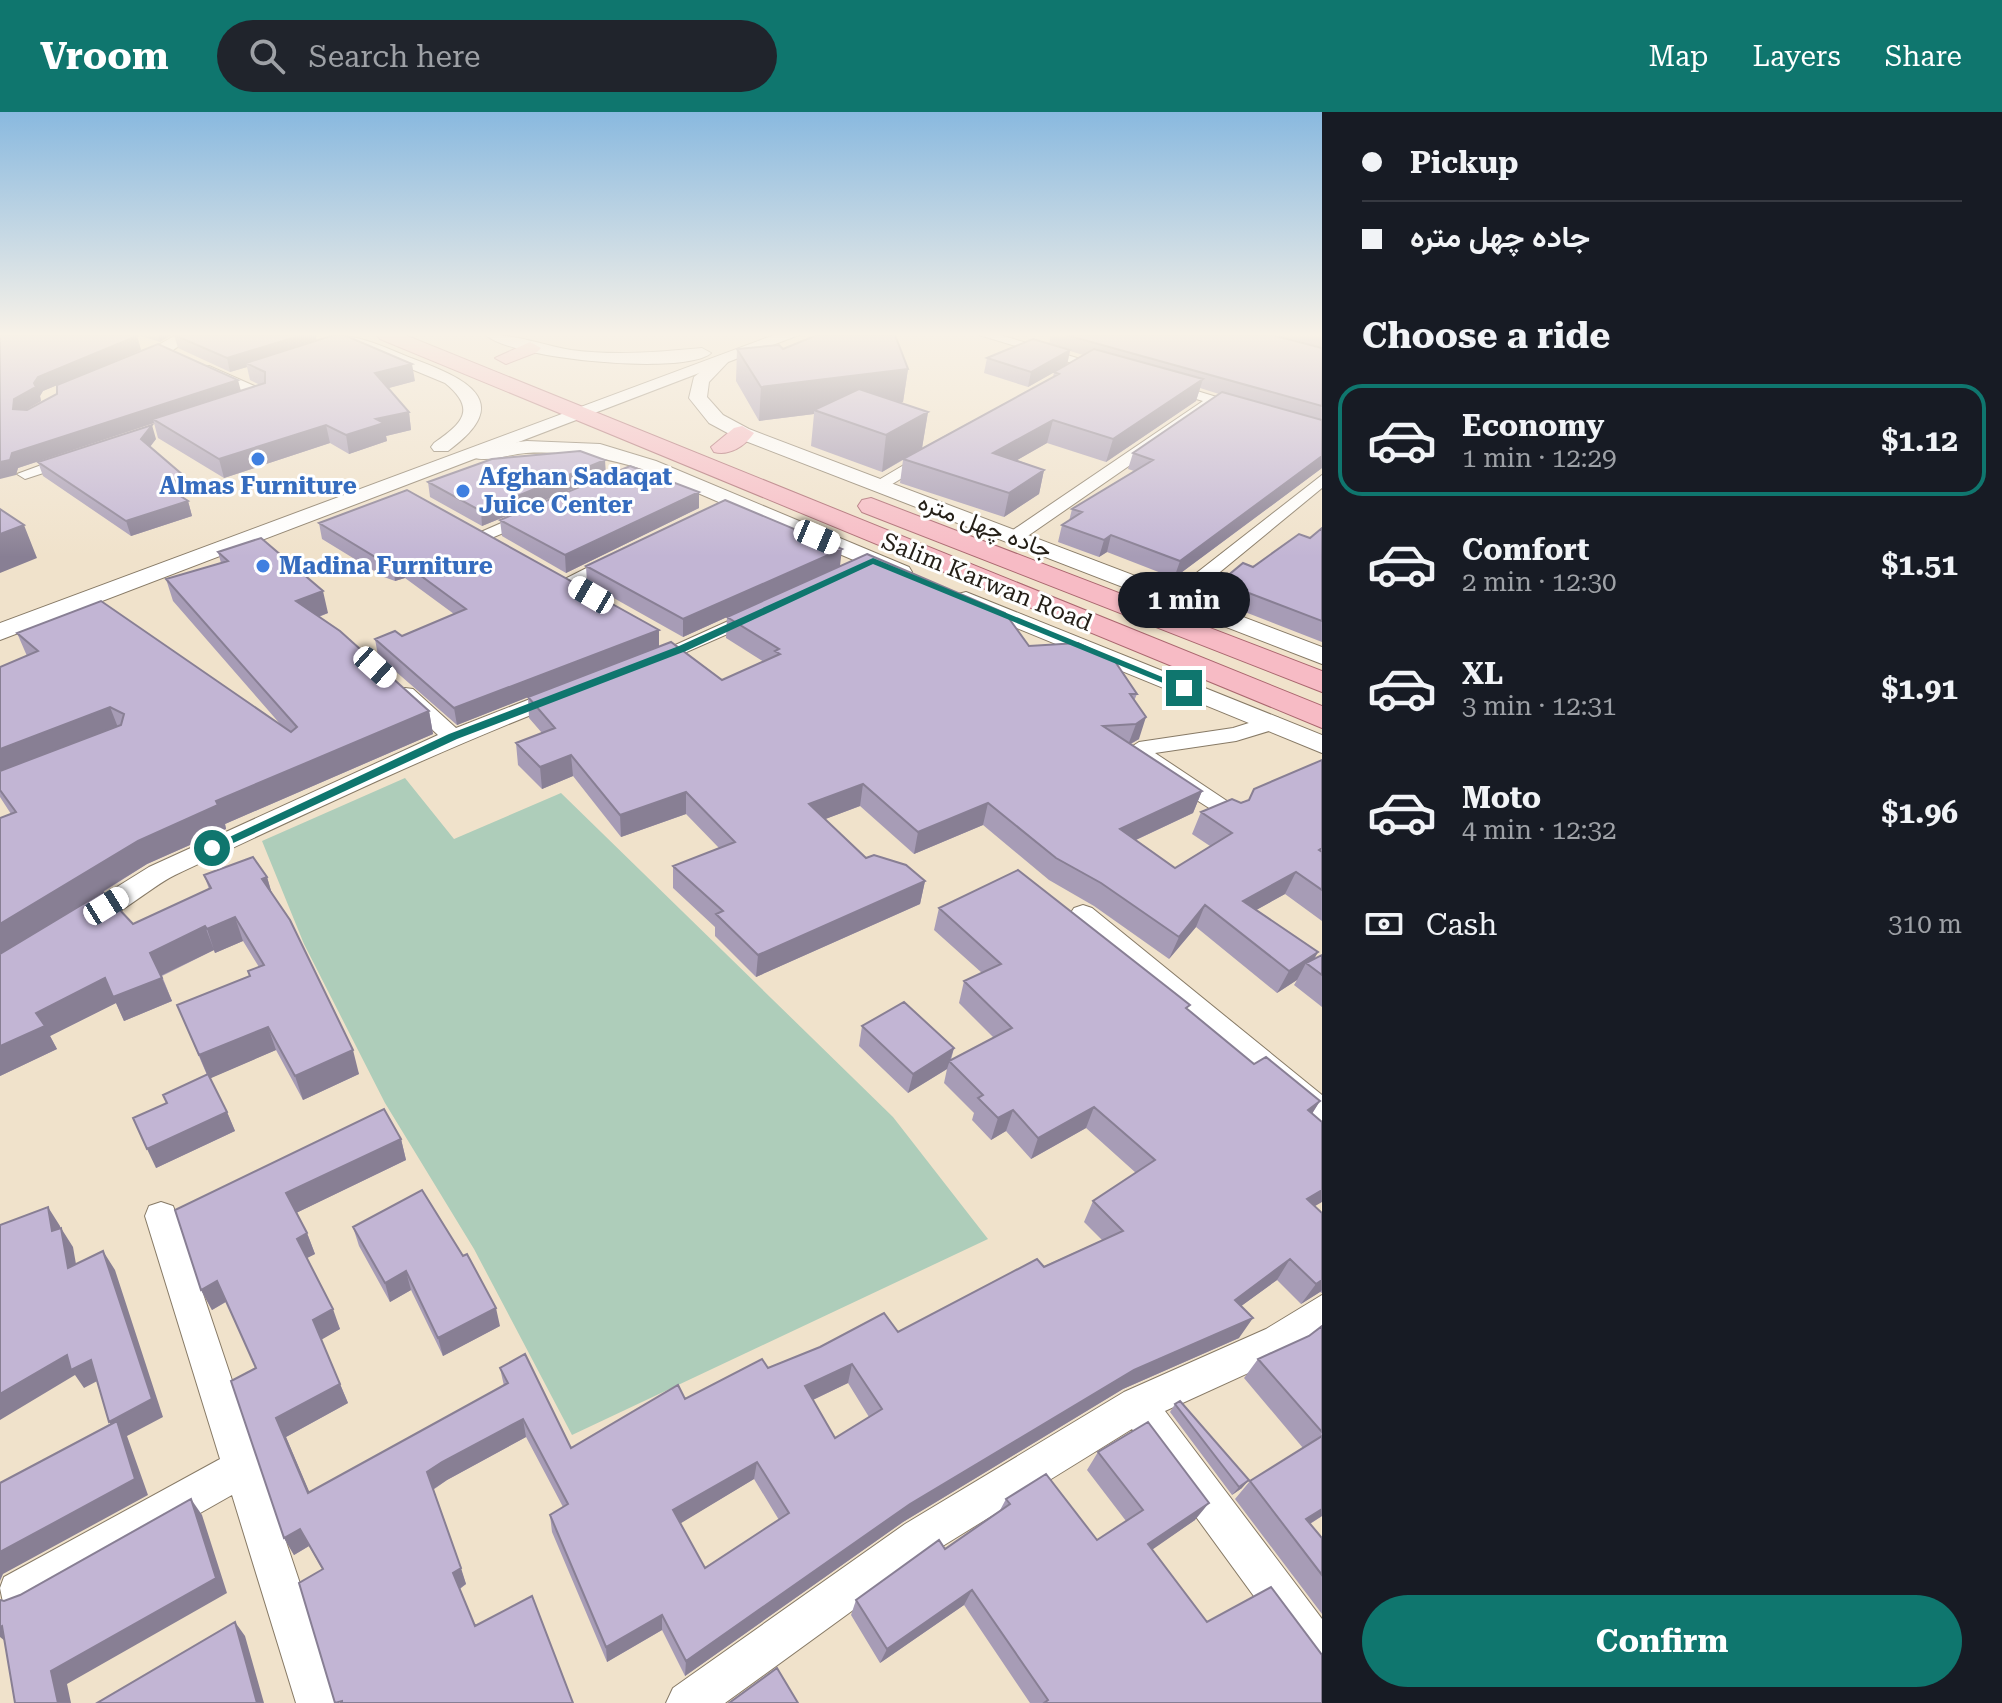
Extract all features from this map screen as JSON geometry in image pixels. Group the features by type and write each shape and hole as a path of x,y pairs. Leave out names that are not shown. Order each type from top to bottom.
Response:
{"main road":[{"path":"0,609 441,447 568,409"},
{"path":"0,632 476,453 574,409"},
{"name":"Salim Karwan Road","path":"596,409 693,461 1322,718"},
{"name":"Salim Karwan Road","path":"607,409 733,440 1322,682"},
{"path":"649,465 693,461"}],"street":[{"path":"441,447 462,432 474,409"},
{"name":"جاده چهل متره","path":"708,409 733,440 878,485 1322,656"},
{"path":"1013,538 1200,409"},
{"path":"1251,409 1261,412"},
{"path":"476,453 552,446 600,450 649,465 873,561 1322,745"},
{"path":"878,485 943,447"},
{"path":"25,474 85,454"},
{"path":"621,476 649,465"},
{"path":"1174,600 1322,480"},
{"path":"389,485 416,499"},
{"path":"705,515 733,502"},
{"path":"507,548 476,531 552,506"},
{"path":"593,597 562,579 637,549"},
{"path":"846,573 873,561"},
{"path":"631,668 778,605"},
{"path":"657,634 682,648"},
{"path":"388,679 453,737"},
{"path":"66,931 158,873 453,737 587,685"},
{"path":"1231,814 1142,755 1139,749 1236,734 1271,723"},
{"path":"1083,914 1322,1113"},
{"path":"161,1216 318,1703"},
{"path":"688,1703 919,1538 1137,1405 1279,1341 1322,1311"},
{"path":"1137,1405 1322,1654"},
{"path":"19,1592 242,1468"}],"green space":[{"path":"405,778 454,839 561,793 893,1117 988,1239 572,1435 474,1249 385,1103 304,944 262,841"}],"building":[{"path":"0,409 147,409 12,453 10,460 0,462"},
{"path":"183,409 407,409 409,412 376,419 384,423 346,435 326,425 219,459 153,419"},
{"path":"920,409 928,412 886,435 814,410"},
{"path":"994,409 1158,409 1113,439 1053,420 993,453 1044,470 1009,493 903,459"},
{"path":"1197,409 1284,409 1322,420 1322,456 1180,561 1111,535 1104,540 1062,525 1082,512 1072,509 1153,460 1133,453"},
{"path":"152,425 141,439 184,476 162,484 188,501 126,521 38,462"},
{"path":"580,451 605,460 481,511 428,482 492,459"},
{"path":"630,466 699,492 565,555 500,520"},
{"path":"407,490 659,630 454,708 375,639 395,631 402,636 466,609 402,562 393,566 382,561 319,523"},
{"path":"725,500 842,549 683,619 586,566"},
{"path":"0,509 24,525 0,534"},
{"path":"1322,528 1322,621 1220,582 1243,563 1253,567 1299,534 1310,538"},
{"path":"261,538 323,591 296,601 340,631 429,711 216,801 218,805 138,841 0,924 0,818 16,812 0,790 0,771 121,725 124,714 110,707 0,749 0,667 38,651 17,633 101,601 291,732 297,727 166,579 228,561 218,552"},
{"path":"867,554 1005,613 1029,646 1078,643 1114,660 1137,694 1130,694 1146,717 1136,724 1103,726 1202,791 1120,829 1175,868 1232,833 1201,812 1232,799 1241,803 1249,800 1254,789 1322,760 1322,848 1319,850 1322,852 1322,890 1296,872 1243,901 1318,952 1289,971 1205,905 1179,937 1101,883 1056,858 988,803 918,832 863,784 809,804 866,858 874,855 906,865 925,881 758,955 716,914 723,911 673,866 735,842 686,792 620,815 571,755 540,767 516,743 555,728 528,697 671,642 722,680 780,654 775,651 779,649 727,617"},
{"path":"253,857 267,877 262,879 290,920 353,1050 295,1076 268,1027 199,1055 177,1005 250,976 248,971 264,965 235,917 207,929 205,926 150,953 162,978 113,997 105,978 36,1013 45,1026 0,1046 0,954 103,892 133,924 211,888 204,875"},
{"path":"1018,870 1190,1005 1186,1008 1254,1064 1266,1057 1320,1101 1308,1110 1322,1122 1322,1190 1307,1199 1322,1213 1322,1280 1316,1284 1290,1259 1235,1300 1253,1318 1134,1370 910,1504 686,1661 662,1615 606,1647 550,1515 568,1504 523,1419 427,1472 461,1568 453,1573 475,1626 532,1596 573,1703 335,1703 299,1583 323,1569 300,1529 284,1538 231,1381 256,1368 217,1281 201,1290 175,1210 384,1109 401,1139 286,1193 307,1233 297,1239 333,1309 313,1320 340,1384 276,1418 308,1493 508,1383 500,1368 525,1354 571,1448 678,1385 685,1399 762,1359 768,1368 820,1347 884,1313 898,1332 1037,1259 1044,1267 1123,1231 1093,1201 1155,1160 1094,1107 1038,1138 1013,1110 998,1118 978,1098 983,1095 949,1061 1012,1028 964,981 1001,964 939,908","holes":["852,1364 882,1409 835,1438 805,1386","757,1462 789,1513 705,1568 673,1510"]},
{"path":"1322,955 1322,975 1306,963"},
{"path":"904,1002 954,1048 913,1074 862,1026"},
{"path":"208,1074 227,1112 147,1149 133,1118 167,1103 163,1095"},
{"path":"422,1190 463,1256 467,1254 496,1308 438,1338 406,1271 385,1283 353,1227"},
{"path":"48,1207 52,1231 61,1228 68,1268 103,1251 152,1399 109,1422 91,1360 71,1370 67,1355 0,1394 0,1225"},
{"path":"1322,1326 1322,1432 1258,1359 1309,1336"},
{"path":"1180,1401 1249,1480 1239,1487 1175,1404"},
{"path":"117,1421 135,1479 0,1552 0,1483"},
{"path":"1148,1422 1209,1503 1148,1544 1207,1622 1271,1587 1322,1655 1322,1703 1044,1703 1048,1700 972,1590 887,1649 856,1600 939,1540 945,1549 1010,1504 1006,1499 1046,1474 1097,1540 1143,1510 1098,1452"},
{"path":"1322,1436 1322,1509 1306,1519 1322,1538 1322,1575 1250,1481"},
{"path":"191,1499 216,1578 51,1671 58,1703 15,1703 0,1627 0,1600 20,1595"},
{"path":"235,1622 257,1703 97,1703"},
{"path":"777,1668 798,1703 729,1703"}],"place":[{"name":"Almas Furniture","path":"258,459"},
{"name":"Afghan Sadaqat Juice Center","path":"463,491"},
{"name":"Madina Furniture","path":"263,566"}],"route":[{"path":"212,848 453,737 682,648 873,561 1184,688"}]}
